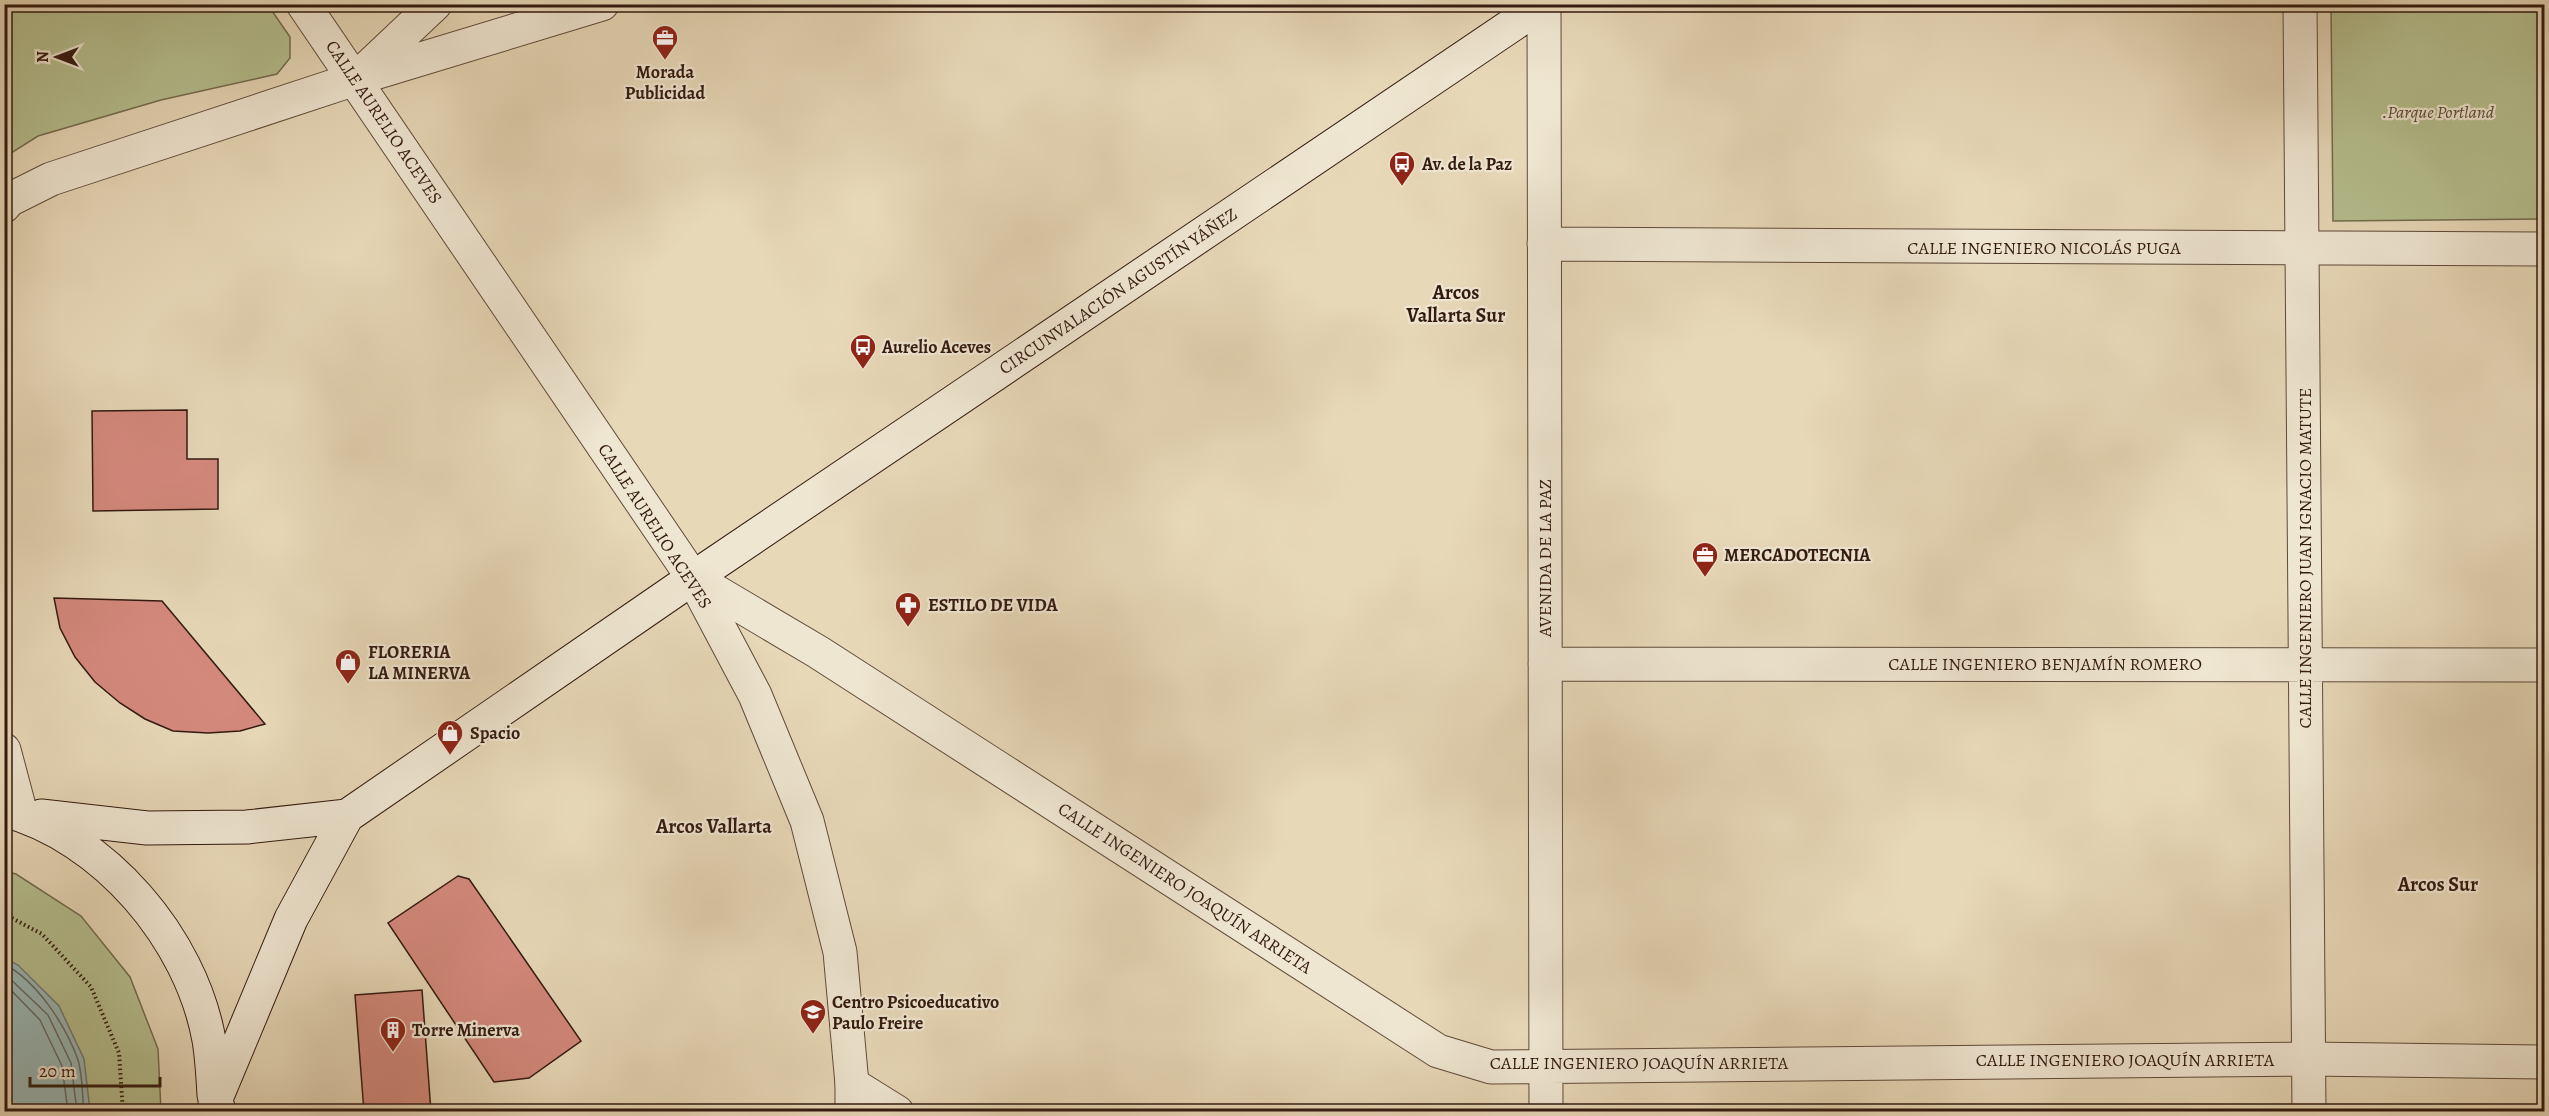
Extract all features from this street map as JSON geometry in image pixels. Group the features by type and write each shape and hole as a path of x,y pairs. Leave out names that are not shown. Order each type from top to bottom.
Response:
{"street":[{"name":"CALLE AURELIO ACEVES","path":"303,4 693,578 755,695 807,821 840,952 852,1098"},
{"path":"355,79 435,4"},
{"path":"4,206 9,200 51,179 355,79 602,4"},
{"name":"AVENIDA DE LA PAZ","path":"1543,4 1546,1112"},
{"name":"CIRCUNVALACIÓN AGUSTÍN YÁÑEZ","path":"347,816 693,578 1543,4"},
{"name":"CALLE INGENIERO JUAN IGNACIO MATUTE","path":"2301,4 2309,1112"},
{"name":"CALLE INGENIERO NICOLÁS PUGA","path":"1544,244 2303,250 2544,249"},
{"name":"CALLE INGENIERO JOAQUÍN ARRIETA","path":"693,578 819,652 1438,1051 1491,1067 2309,1059 2544,1062"},
{"name":"CALLE INGENIERO BENJAMÍN ROMERO","path":"1545,664 2544,665"},
{"path":"4,750 13,812"},
{"path":"13,812 147,828 247,826 347,816"},
{"path":"13,812 75,842 116,874 162,927 191,981 209,1040 216,1108"},
{"path":"216,1108 291,919 347,816"},
{"path":"852,1098 897,1112"}],"path":[{"path":"4,914 42,934 91,987 119,1053 123,1112"}],"green space":[{"path":"5,4 268,5 290,37 290,58 277,74 161,100 38,136 5,157"},
{"name":".Parque Portland","path":"2331,5 2544,5 2544,219 2333,221"},
{"path":"4,871 16,874 81,916 130,977 158,1049 161,1111 5,1111"}],"water":[{"path":"4,958 18,965 59,1006 84,1059 90,1111 5,1111"}],"building":[{"path":"187,410 187,459 218,459 218,509 93,511 92,411"},
{"path":"54,598 162,601 265,724 240,731 208,733 173,731 145,719 120,703 95,682 75,657 60,628"},
{"path":"458,876 469,879 581,1041 529,1078 494,1082 388,923"},
{"name":"Torre Minerva","path":"422,990 431,1112 364,1112 355,995"},
{"path":"477,1105 488,1112 473,1112"}],"place":[{"name":"Morada Publicidad","path":"665,61"},
{"name":"Av. de la Paz","path":"1402,187"},
{"name":"Aurelio Aceves","path":"863,370"},
{"name":"MERCADOTECNIA","path":"1705,578"},
{"name":"ESTILO DE VIDA","path":"908,628"},
{"name":"FLORERIA LA MINERVA","path":"348,685"},
{"name":"Spacio","path":"450,756"},
{"name":"Centro Psicoeducativo Paulo Freire","path":"813,1035"},
{"name":"Torre Minerva","path":"393,1053"}],"district":[{"name":"Arcos Vallarta Sur","path":"1456,304"},
{"name":"Arcos Vallarta","path":"714,826"},
{"name":"Arcos Sur","path":"2438,884"}]}
